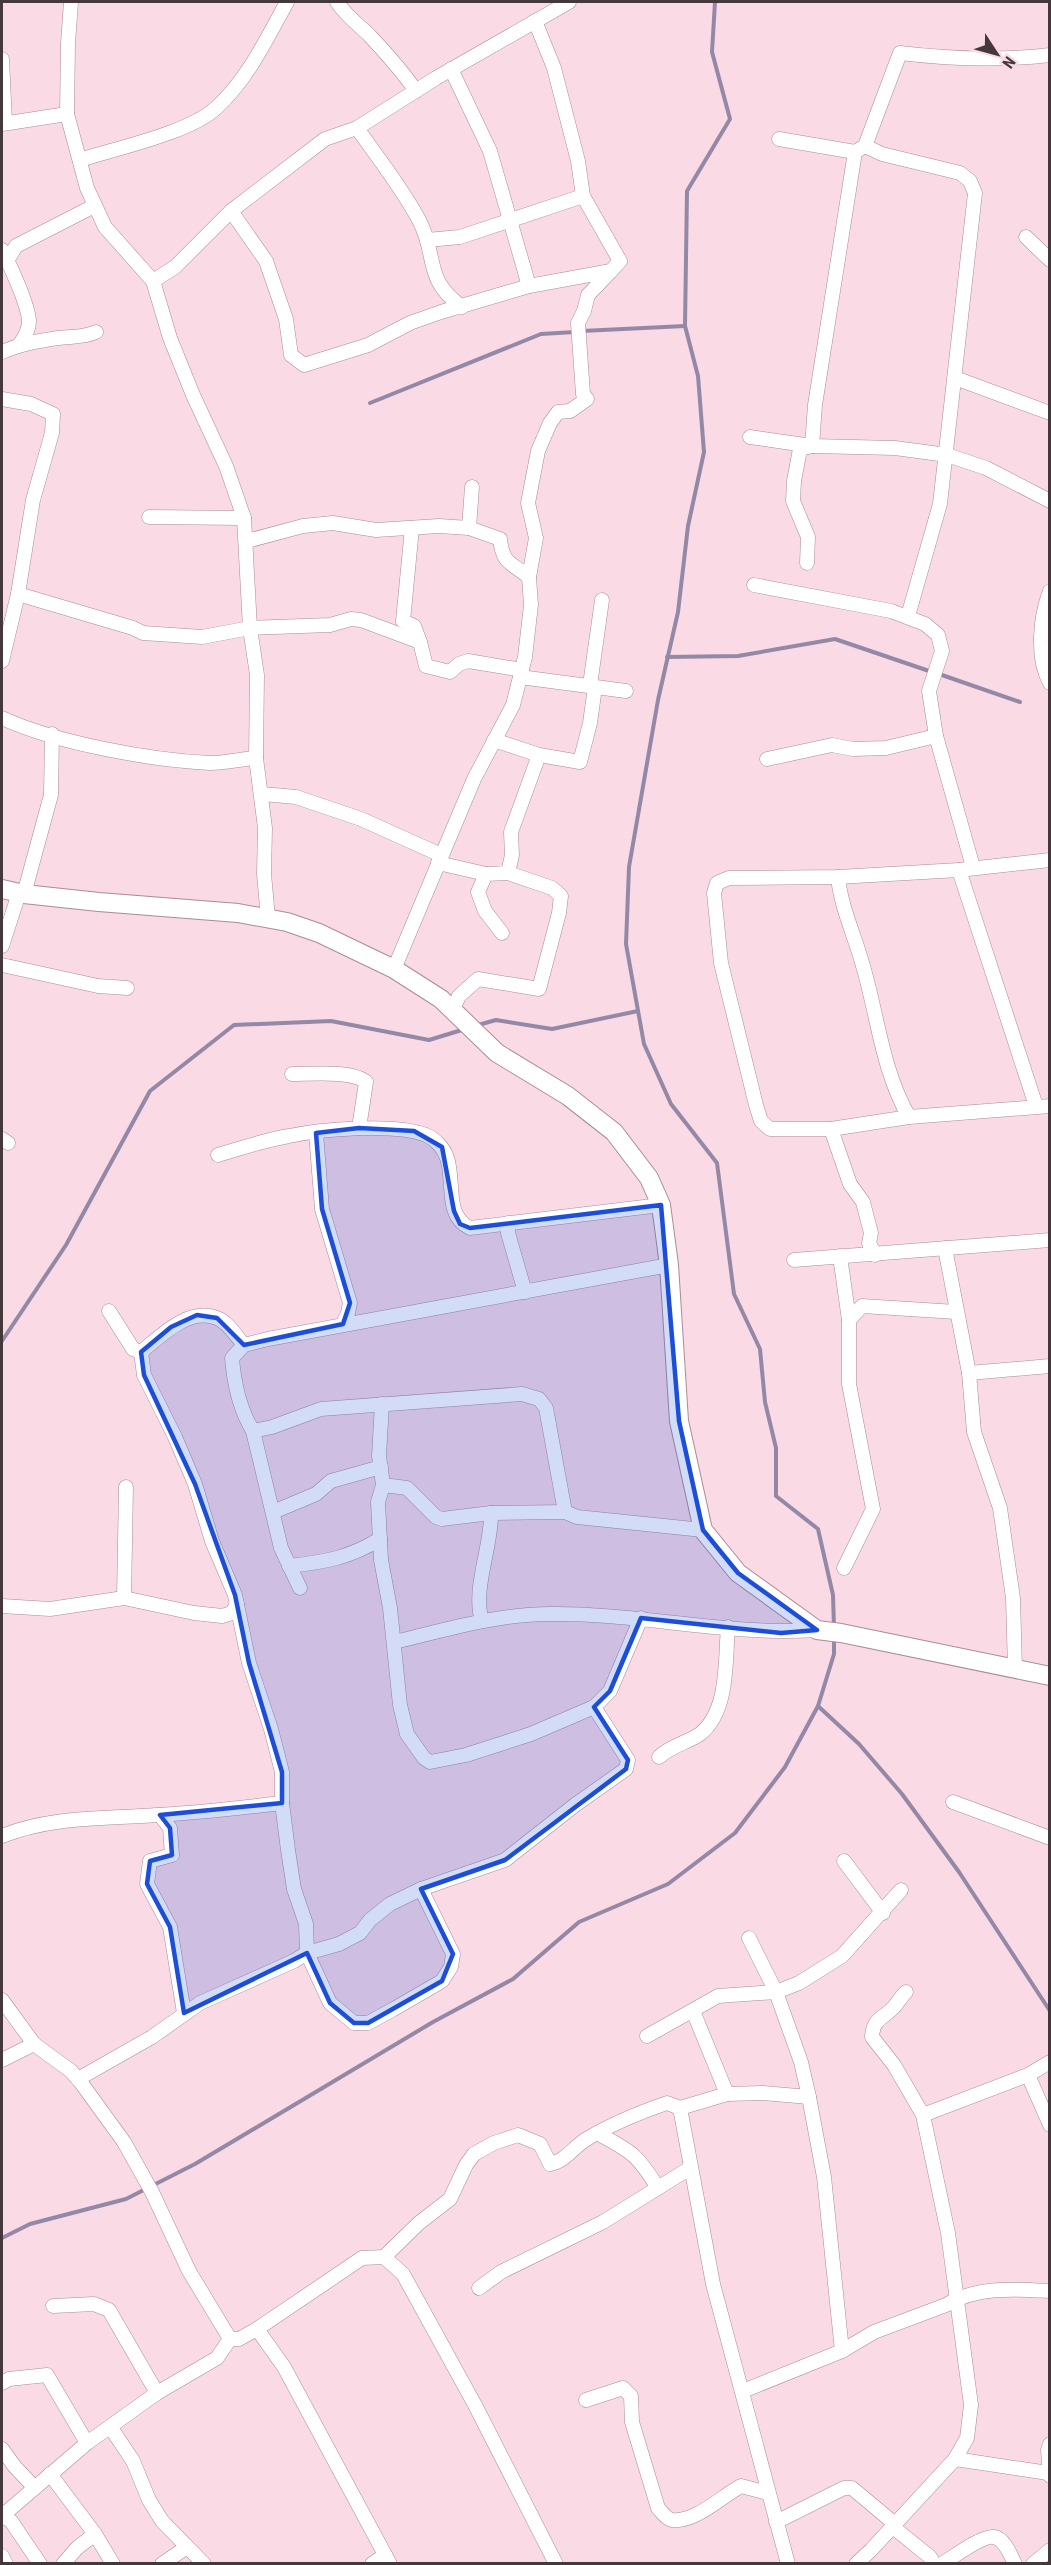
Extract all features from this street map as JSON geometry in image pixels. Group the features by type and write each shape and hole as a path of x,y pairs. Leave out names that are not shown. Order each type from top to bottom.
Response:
{"street":[{"path":"71,2 68,43 68,114 87,188 105,227 153,280 170,338 226,466 244,518 250,628 257,675 256,758 262,794 268,918"},
{"path":"80,160 167,132 204,117 217,107 238,83 264,45 287,2"},
{"path":"337,2 346,16 367,34 401,70 416,91"},
{"path":"153,280 175,267 231,211 325,139 357,128 451,69 569,2"},
{"path":"394,969 474,779 513,705 521,673 531,605 529,577 536,538 528,503 538,451 550,423 558,412 570,411 587,399 583,394 578,323 588,295 620,261 583,196 578,161 554,69 536,21"},
{"path":"812,446 815,405 860,149 900,53 949,59 1012,59 1050,56"},
{"path":"2,59 3,123 68,114"},
{"path":"451,69 490,151 512,220 529,286"},
{"path":"357,128 418,217 428,240 433,270 446,296 462,307"},
{"path":"778,139 860,149 960,173 970,181 975,193 940,504 908,616"},
{"path":"428,240 460,237 583,196"},
{"path":"20,344 27,334 29,322 14,272 4,255 16,246 94,206"},
{"path":"231,211 266,261 286,319 291,354 304,365 368,345 410,322 441,312 529,286 611,272"},
{"path":"1026,237 1050,260"},
{"path":"441,312 446,296"},
{"path":"2,352 20,344 88,336 96,332"},
{"path":"955,378 1050,413"},
{"path":"2,399 31,404 53,414 52,433 33,500 18,594 2,661"},
{"path":"750,437 812,446 895,448 947,455 986,468 1050,501"},
{"path":"807,563 808,537 793,501 800,449 812,446"},
{"path":"469,528 472,487"},
{"path":"148,517 244,518"},
{"path":"247,541 303,526 333,523 376,530 439,526 469,528 500,539 502,556 529,577"},
{"path":"412,528 403,621 414,626 426,666 450,672 459,664 468,661 521,673 626,691"},
{"path":"754,585 891,611 925,624 938,635 942,651 929,691 936,736 973,867"},
{"path":"1050,591 1044,607 1041,640 1046,676 1050,683"},
{"path":"18,594 143,633 202,637 250,628 330,625 351,619 362,620 420,642"},
{"path":"494,740 539,755 580,762 590,723 602,600"},
{"path":"2,718 52,734 145,756 211,763 256,758"},
{"path":"2,946 15,892 51,795 52,734"},
{"path":"767,759 832,745 853,749 886,748 936,736"},
{"path":"508,873 512,855 511,832 539,755"},
{"path":"262,794 296,797 361,819 439,859 486,874 508,873 552,888 561,896 559,913 539,989 478,979 459,996 452,1011"},
{"path":"959,870 1043,1106 909,1117 831,1129 770,1129 761,1121 721,963 714,893 717,883 729,878 838,877 959,870 1050,860"},
{"path":"486,874 478,892 485,910 502,933"},
{"path":"838,877 840,894 864,966 884,1054 898,1099 909,1117"},
{"path":"15,892 176,910 238,913 268,918 319,933 394,969 441,999 498,1053 568,1096 614,1132 648,1178 661,1205 669,1265 679,1420 703,1530 738,1573 817,1630"},
{"path":"2,965 98,986 127,988"},
{"path":"292,1074 362,1077 366,1082 359,1128"},
{"path":"218,1155 290,1135 359,1128 414,1131 429,1136 442,1147 448,1159 454,1211 460,1224 470,1228 661,1205"},
{"path":"831,1129 850,1184 863,1202 871,1233 869,1243 876,1255"},
{"path":"316,1133 322,1209 350,1303 343,1324"},
{"path":"508,1223 508,1233 525,1292"},
{"path":"794,1260 1050,1240"},
{"path":"945,1248 969,1373 975,1432 1000,1508 1013,1598 1015,1668"},
{"path":"840,1256 849,1320 849,1384 873,1509 844,1568"},
{"path":"300,1588 281,1548 254,1431 244,1417 233,1372 232,1358 244,1345 343,1324 669,1265"},
{"path":"849,1320 862,1306 956,1312"},
{"path":"109,1311 133,1349 141,1352"},
{"path":"141,1352 171,1327 198,1316 217,1318 227,1325 244,1345"},
{"path":"141,1352 144,1375 176,1437 195,1484 212,1541 237,1604 249,1663 271,1729 282,1772 282,1803 294,1889 306,1924 307,1953 330,2003 354,2023 368,2023 392,2010 442,1981 451,1967 453,1954 421,1889"},
{"path":"969,1373 1050,1366"},
{"path":"254,1431 272,1427 321,1409 522,1394 539,1398 546,1408 565,1512"},
{"path":"382,1404 379,1455 383,1485 378,1502 380,1539 400,1705 407,1734 424,1758 430,1762 466,1755 531,1734 594,1707 610,1691 641,1618"},
{"path":"273,1512 316,1494 332,1481 381,1467"},
{"path":"383,1485 407,1488 442,1519 491,1512 565,1512 577,1518 703,1530"},
{"path":"124,1598 126,1487"},
{"path":"482,1621 481,1595 491,1512"},
{"path":"289,1566 328,1561 358,1552 380,1539"},
{"path":"2,1606 50,1609 124,1598 194,1613 222,1616 232,1613 237,1604"},
{"path":"394,1642 482,1621 549,1614 641,1618 781,1633 817,1630 841,1633 1050,1676"},
{"path":"659,1757 700,1734 713,1718 722,1694 728,1627"},
{"path":"78,2079 153,2037 200,2003 307,1953 339,1944 360,1933 370,1920 390,1904 421,1889 505,1860 575,1805 626,1769 628,1760 594,1707"},
{"path":"953,1802 1050,1838"},
{"path":"2,1836 17,1829 64,1821 160,1815 282,1803"},
{"path":"160,1815 170,1828 172,1855 150,1861 147,1884 170,1927 184,2013"},
{"path":"844,1861 882,1913"},
{"path":"647,2036 718,1996 776,1992 799,1983 842,1956 901,1890"},
{"path":"749,1938 776,1992 801,2062 809,2097 824,2177 842,2351"},
{"path":"860,2562 955,2459 967,2438 971,2405 948,2233 923,2115 894,2065 872,2037 872,2028 906,1992"},
{"path":"2,2000 34,2044 78,2079 124,2142 189,2271 231,2339"},
{"path":"693,2011 727,2094"},
{"path":"2,2060 34,2044"},
{"path":"923,2115 1028,2075 1050,2062"},
{"path":"1028,2075 1050,2125"},
{"path":"231,2339 239,2339 257,2328 362,2258 384,2257 419,2223 450,2199 466,2165 474,2154 484,2148 518,2135 540,2144 550,2164 557,2163 583,2141 597,2133 631,2115 667,2103 680,2108 727,2094 763,2093 809,2097"},
{"path":"680,2108 713,2284 788,2564"},
{"path":"597,2133 636,2157 658,2188"},
{"path":"479,2288 501,2272 603,2222 690,2168"},
{"path":"384,2257 403,2274 475,2405 556,2564"},
{"path":"743,2391 842,2351 874,2332 946,2305 957,2298 1002,2289 1050,2291"},
{"path":"53,2307 94,2304 109,2310 158,2392"},
{"path":"257,2328 284,2367 387,2559 372,2564"},
{"path":"40,2564 11,2521 2,2516 87,2443 111,2428 158,2392 217,2358 231,2339"},
{"path":"2,2383 9,2379 47,2375 87,2443"},
{"path":"586,2400 623,2388 631,2396 632,2422 658,2508 666,2517 672,2520 685,2518 708,2509 741,2486 768,2493"},
{"path":"111,2428 133,2461 149,2500 162,2521 204,2564"},
{"path":"955,2459 1049,2474 1047,2450 1050,2444"},
{"path":"2,2449 36,2488"},
{"path":"50,2474 95,2534 113,2564"},
{"path":"776,2522 844,2488 852,2488 930,2557 934,2564"},
{"path":"63,2564 77,2548 95,2534"},
{"path":"942,2564 984,2539 994,2537 1006,2547 1015,2564"},
{"path":"162,2564 187,2547"},
{"path":"1033,2564 1050,2550"},
{"path":"2,2556 6,2564"}],"highlighted area":[{"path":"359,1128 414,1131 442,1147 454,1211 460,1224 470,1228 661,1205 679,1421 703,1530 738,1573 817,1630 781,1633 641,1618 610,1691 594,1707 628,1760 626,1769 505,1860 421,1889 453,1954 442,1981 368,2023 354,2023 330,2003 307,1953 184,2013 170,1927 147,1884 150,1861 172,1855 170,1828 160,1815 282,1803 282,1772 249,1663 235,1595 195,1484 144,1375 141,1352 171,1327 197,1315 217,1318 244,1345 343,1324 350,1303 322,1209 316,1133"}],"waterway":[{"path":"715,2 712,52 730,119 687,191 685,326 698,376 704,452 688,526 678,612 658,700 629,867 626,944 644,1044 671,1104 717,1163 734,1294 760,1349 765,1402 776,1448 776,1496 818,1529 833,1595 834,1628"},
{"path":"582,331 685,326"},
{"path":"370,403 541,334 575,332"},
{"path":"667,657 738,656 835,639 932,672"},
{"path":"939,674 1020,702"},
{"path":"478,1025 496,1020 552,1029 638,1011"},
{"path":"2,1341 66,1245 150,1091 234,1025 331,1021 429,1040 465,1029"},
{"path":"2,2238 30,2224 126,2199 195,2164 433,2022 513,1979 579,1922 668,1884 735,1833 785,1767 818,1706 834,1654 834,1638"},
{"path":"818,1706 859,1744 902,1794 959,1872 1050,2011"}]}
